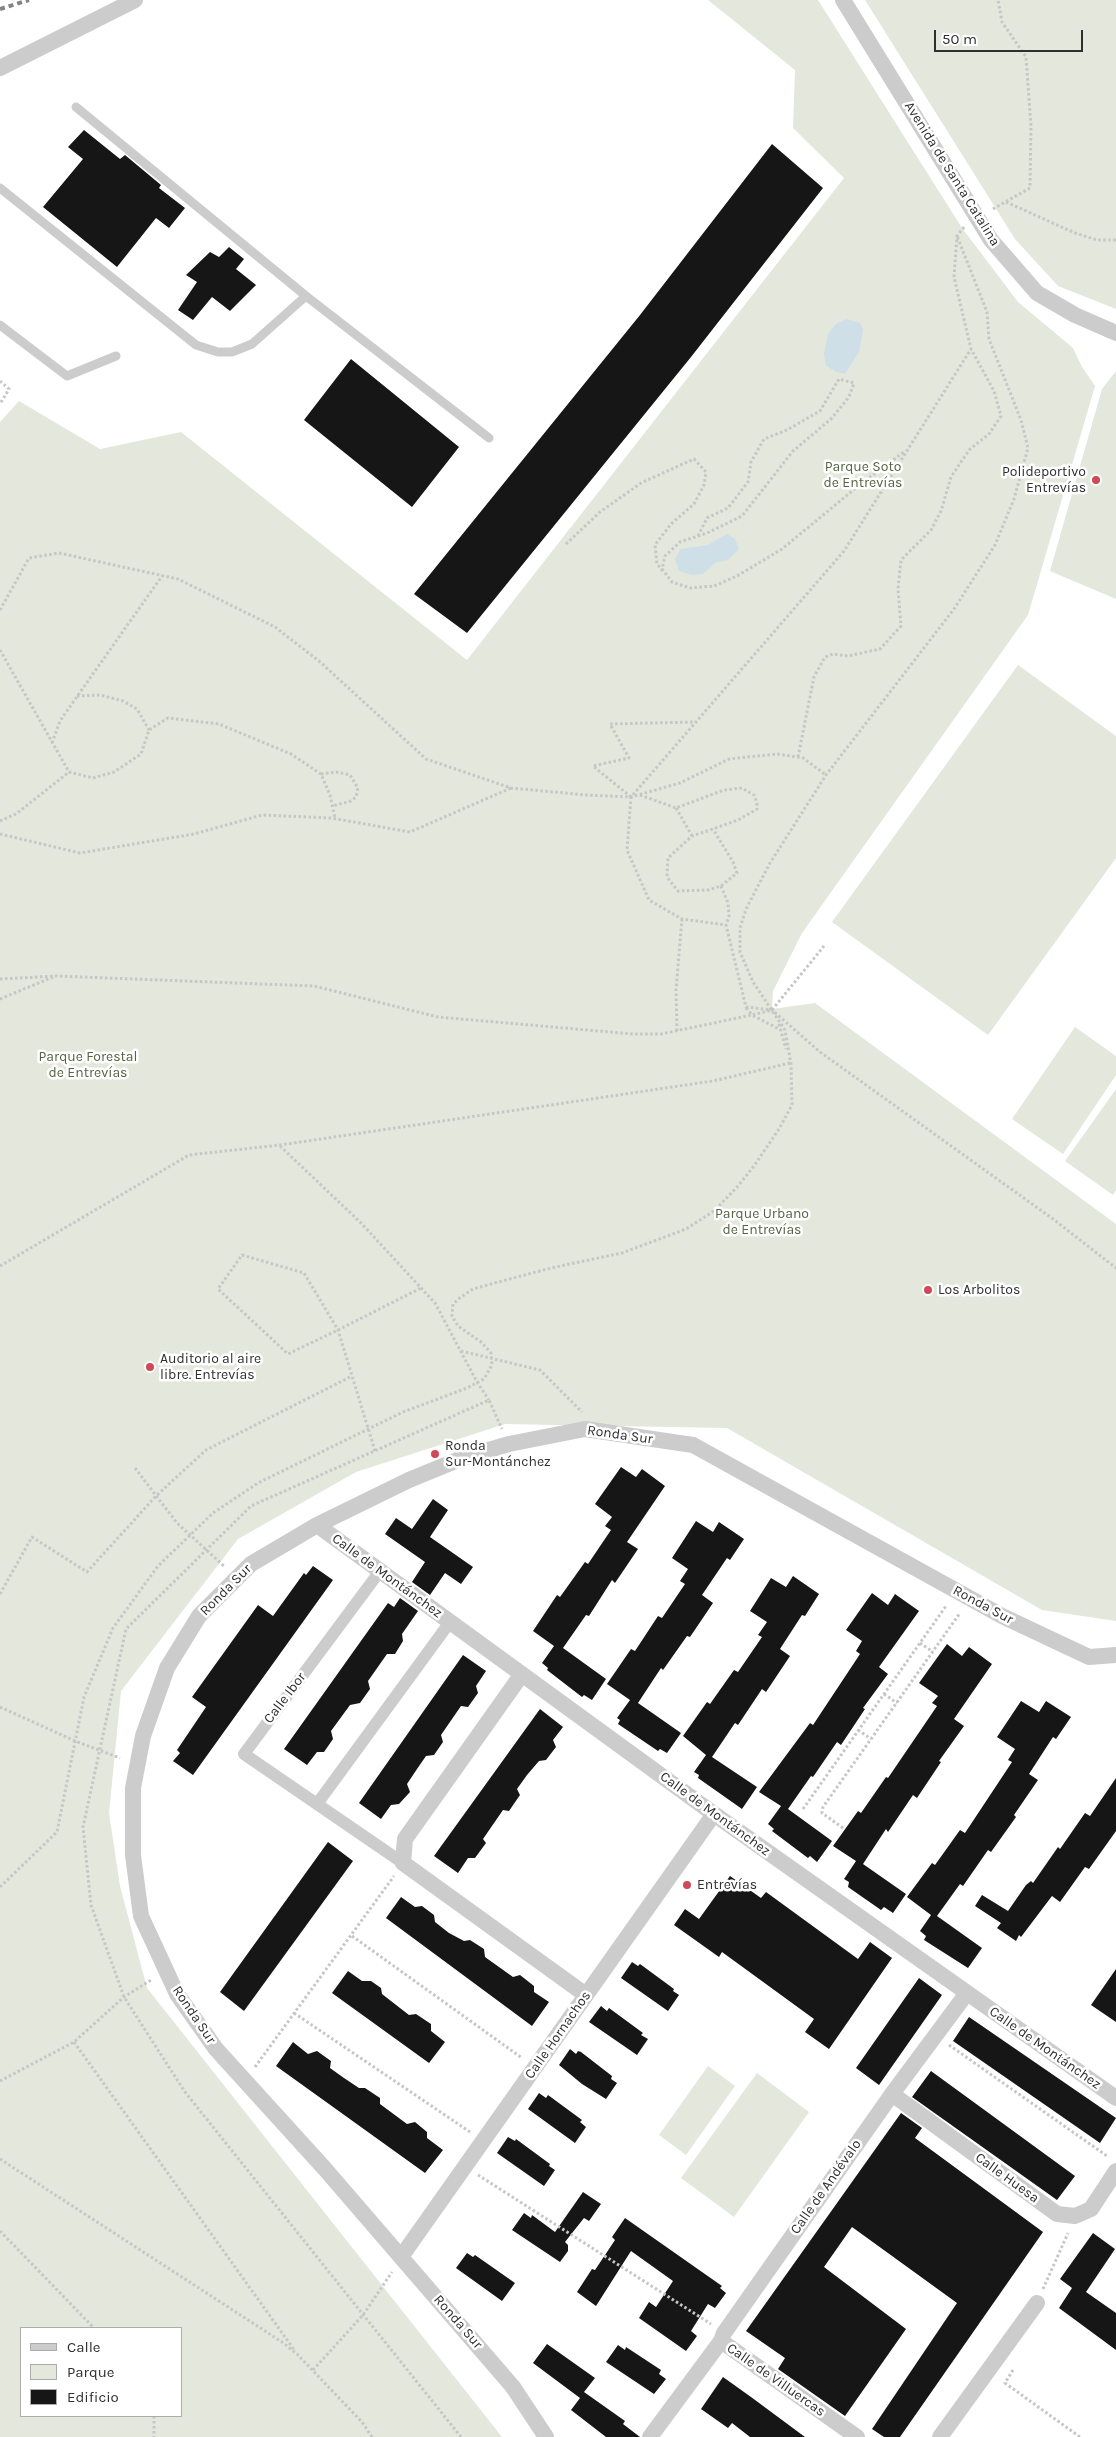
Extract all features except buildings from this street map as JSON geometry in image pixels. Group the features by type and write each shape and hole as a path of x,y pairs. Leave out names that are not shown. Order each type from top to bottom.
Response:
{"street":[{"path":"0,68 135,0"},
{"name":"Avenida de Santa Catalina","path":"843,0 991,240 1037,293 1075,315 1116,333"},
{"name":"Ronda Sur","path":"546,2437 513,2387 401,2256 216,2049 177,1994 141,1916 133,1855 133,1788 143,1736 167,1668 199,1616 251,1564 317,1525 465,1457 509,1444 586,1429 693,1445 964,1595 1089,1657 1116,1655"},
{"name":"Calle de Montánchez","path":"317,1525 714,1814 1116,2098"},
{"name":"Calle Ibor","path":"380,1570 244,1754 403,1863 586,1995"},
{"path":"317,1804 450,1622"},
{"path":"403,1863 406,1838 522,1674"},
{"name":"Calle Hornachos","path":"401,2256 714,1814"},
{"name":"Calle de Andévalo","path":"650,2437 892,2094 967,1993"},
{"name":"Calle Huesa","path":"892,2094 1057,2214 1075,2216"},
{"path":"1075,2216 1091,2209 1116,2171"},
{"path":"940,2437 1037,2303"},
{"name":"Calle de Villuercas","path":"722,2337 857,2437"}],"lane":[{"path":"76,106 306,296 489,438"},
{"path":"0,188 196,345 218,352 232,352 252,344 306,296"},
{"path":"0,325 67,376 116,356"}],"path":[{"path":"998,0 1002,22 1026,57 1031,126 1030,188 1005,202 1075,233 1097,240 1116,240"},
{"path":"0,1887 57,1832 84,1697 113,1628 158,1566 213,1513 258,1483 403,1412 484,1378 492,1364 492,1353 481,1342 458,1326 452,1316 453,1304 473,1289 551,1268 622,1253 686,1230 714,1211 754,1166 792,1105 791,1064 784,1030 753,982 740,952 740,928 756,887 826,775 954,609 996,545 1014,499 1028,448 1022,420 989,339 987,312 957,236 954,277 971,349 994,391 1001,416 989,434 969,450 951,477 941,511 931,530 901,560 898,589 901,626 880,649 848,656 834,654 826,657 814,677 798,757"},
{"path":"726,925 682,918 649,900 627,850 631,797 844,551 971,349"},
{"path":"668,577 662,569 665,556 680,542 698,536 742,516 793,451 831,419 849,397 854,383 839,379 820,411 788,430 764,439 751,462 748,482 728,508 708,518 698,536"},
{"path":"0,381 9,389 0,404"},
{"path":"566,544 600,512 641,483 694,459 706,472 704,484 694,504 671,524 655,545 657,564 672,582 690,588 714,586 737,576 782,549 857,487 908,450"},
{"path":"0,610 29,558 59,553 178,579 275,627 319,660 426,759 511,788 631,797 680,783 729,759 777,754 798,757 826,775"},
{"path":"52,742 60,721 76,696 162,576"},
{"path":"0,650 68,772 93,778 114,772 141,754 149,730 168,718 219,724 291,754 321,774 335,819"},
{"path":"76,696 100,695 123,701 137,709 149,730"},
{"path":"631,797 593,766 629,758 610,724 696,722"},
{"path":"0,821 16,814 68,772"},
{"path":"321,774 336,772 350,775 358,788 356,797 351,801 332,806"},
{"path":"0,834 4,837 80,853 194,834 262,815 335,819 410,832 511,788"},
{"path":"639,795 676,808 724,790 742,788 754,795 758,803 757,809 738,820 692,836 668,858 667,877 678,891 708,890 721,886 736,873 733,862 713,829"},
{"path":"676,808 692,836"},
{"path":"721,886 728,904 729,916 726,925 746,1007 752,1015 784,1030"},
{"path":"677,1031 676,990 682,918"},
{"path":"0,979 56,976 314,986 438,1017 633,1034 661,1034 772,1010 824,946"},
{"path":"0,998 56,976"},
{"path":"746,1007 772,1010 820,1052 1053,1219 1116,1268"},
{"path":"778,1021 791,1064"},
{"path":"0,1266 189,1155 280,1145 713,1082 791,1064"},
{"path":"280,1145 361,1223 435,1304 477,1382 489,1400 509,1444"},
{"path":"375,1451 338,1330 304,1273 242,1255 218,1289 288,1354 338,1330 421,1288"},
{"path":"460,1351 540,1370 599,1431"},
{"path":"0,1594 32,1537 87,1572 156,1496 206,1450 352,1376"},
{"path":"461,2437 185,2092 124,1997 91,1905 83,1827 126,1629 252,1506 489,1400"},
{"path":"135,1468 177,1523 237,1578"},
{"path":"803,1809 920,1643 964,1595"},
{"path":"843,1828 822,1813 823,1806 933,1652 964,1595"},
{"path":"920,1643 933,1652"},
{"path":"884,1694 897,1703"},
{"path":"0,1707 75,1741 138,1764"},
{"path":"858,1730 871,1739"},
{"path":"245,2080 352,1936 403,1863"},
{"path":"352,1936 535,2068"},
{"path":"0,2081 74,2042 124,1997 166,1971"},
{"path":"294,2013 483,2141"},
{"path":"936,2036 1108,2156"},
{"path":"74,2042 297,2354 362,2422 372,2437"},
{"path":"0,2159 180,2274 297,2354"},
{"path":"465,2167 722,2337"},
{"path":"1037,2303 1075,2216"},
{"path":"0,2231 93,2327"},
{"path":"313,2370 363,2315 401,2256"},
{"path":"1014,2368 1006,2383 1080,2437"},
{"path":"154,2417 154,2437"}],"green space":[{"path":"708,0 818,0 962,228 1018,302 1073,348 1082,367 1095,386 1028,615 802,933 773,991 772,1009 815,1003 1116,1224 1116,1621 1042,1610 727,1428 505,1424 356,1472 238,1539 121,1691 109,1813 120,1886 147,1988 502,2437 0,2437 0,422 19,401 100,449 181,432 467,660 844,178 793,128 795,70"},
{"path":"865,0 1116,0 1116,309 1058,286 1015,239"},
{"name":"Polideportivo Entrevías","path":"1116,371 1116,599 1050,571 1102,389"},
{"path":"1018,665 1116,736 1116,858 988,1035 832,922"},
{"path":"1075,1027 1116,1056 1116,1075 1063,1154 1012,1119"},
{"path":"1116,1089 1116,1190 1113,1195 1065,1161"},
{"path":"708,2066 735,2086 686,2155 659,2135"},
{"path":"757,2073 809,2112 734,2217 681,2178"}],"shaded area":[{"path":"847,319 860,323 863,330 859,352 845,374 826,366 824,354 828,334 836,324"},
{"path":"727,534 735,539 739,549 728,560 715,563 703,574 692,575 679,571 675,559 681,549 708,545"}],"railway":[{"path":"0,9 29,0"}],"place":[{"name":"Polideportivo Entrevías","path":"1096,480"},
{"name":"Los Arbolitos","path":"928,1290"},
{"name":"Auditorio al aire libre. Entrevías","path":"150,1367"},
{"name":"Ronda Sur-Montánchez","path":"435,1454"},
{"name":"Entrevías","path":"687,1885"}],"park label":[{"name":"Parque Soto de Entrevías","path":"863,476"},
{"name":"Parque Forestal de Entrevías","path":"88,1066"},
{"name":"Parque Urbano de Entrevías","path":"762,1222"}]}
